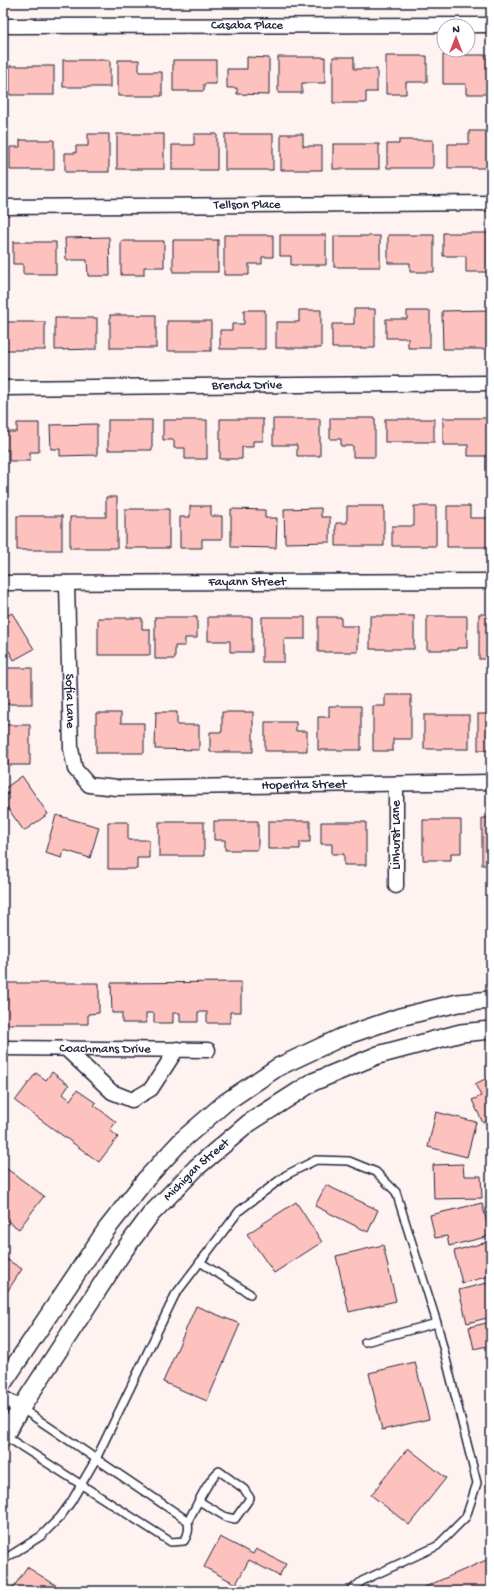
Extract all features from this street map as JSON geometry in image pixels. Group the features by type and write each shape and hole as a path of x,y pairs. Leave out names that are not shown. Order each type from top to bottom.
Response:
{"street":[{"name":"Casaba Place","path":"3,26 491,25"},
{"name":"Tellson Place","path":"3,207 491,202"},
{"name":"Brenda Drive","path":"3,388 491,383"},
{"name":"Fayann Street","path":"3,583 491,581"},
{"name":"Sofia Lane","path":"67,583 71,749 75,769 89,785 116,788"},
{"name":"Hoperita Street","path":"116,788 491,782"},
{"name":"Linhurst Lane","path":"396,784 396,886"},
{"path":"3,1383 106,1230 137,1191 182,1140 226,1102 278,1068 342,1037 407,1015 458,1003 491,1000"},
{"name":"Michigan Street","path":"4,1436 122,1253 151,1214 197,1167 249,1123 313,1082 378,1055 461,1033 491,1030"},
{"name":"Coachmans Drive","path":"3,1048 208,1050"},
{"path":"65,1048 112,1092 132,1100 151,1089 177,1049"},
{"path":"3,1398 21,1408"}],"lane":[{"path":"3,1560 41,1536 60,1517 96,1459 175,1295 239,1211 286,1175 316,1160 349,1160 376,1172 396,1192 437,1323 477,1483 466,1517 436,1546 362,1581 350,1591"},
{"path":"200,1262 250,1294"},
{"path":"364,1342 437,1323"},
{"path":"21,1408 188,1521"},
{"path":"4,1436 172,1542 184,1542 188,1536 188,1521 199,1501 214,1474 219,1471 244,1489 250,1498 235,1519 226,1517 199,1501"}],"building":[{"path":"476,55 489,55 489,94 466,94 466,84 443,84 443,58 476,58"},
{"path":"386,56 427,56 427,82 406,82 406,94 386,94"},
{"path":"247,57 269,58 269,95 237,94 237,88 227,88 227,69 247,69"},
{"path":"278,57 325,57 325,83 302,83 302,93 278,93"},
{"path":"333,57 354,57 354,69 377,69 377,92 366,92 366,103 333,103"},
{"path":"63,60 110,60 110,87 63,87"},
{"path":"118,60 139,60 139,72 162,72 162,96 118,96"},
{"path":"173,60 216,60 216,84 204,84 204,91 173,91"},
{"path":"10,66 54,66 54,95 10,95"},
{"path":"469,131 490,131 490,168 448,168 448,144 469,144"},
{"path":"88,134 109,134 109,172 65,172 65,153 76,153 76,146 88,146"},
{"path":"117,134 164,134 164,169 117,169"},
{"path":"194,134 217,134 217,170 172,170 172,145 194,145"},
{"path":"225,134 273,134 273,170 225,170"},
{"path":"281,134 303,134 303,146 322,146 322,170 281,170"},
{"path":"20,140 54,140 54,170 10,170 10,147 20,147"},
{"path":"399,140 433,140 433,168 387,168 387,144 399,144"},
{"path":"333,144 379,144 379,169 333,169"},
{"path":"443,233 488,233 488,272 466,272 466,256 443,256"},
{"path":"224,235 273,235 273,257 262,257 262,264 249,264 249,275 224,275"},
{"path":"280,235 326,235 326,265 291,265 291,256 280,256"},
{"path":"388,235 434,235 434,272 410,272 410,263 388,263"},
{"path":"334,236 380,236 380,267 334,267"},
{"path":"109,237 110,276 88,276 87,260 66,260 65,238"},
{"path":"173,240 218,240 218,272 173,272"},
{"path":"121,241 164,241 164,267 144,267 144,275 121,275"},
{"path":"13,242 56,242 56,274 23,274 23,264 13,264"},
{"path":"354,309 375,309 375,348 332,348 332,324 354,324"},
{"path":"244,310 265,310 265,349 220,349 220,330 232,330 232,324 244,324"},
{"path":"299,310 321,310 321,348 276,348 276,322 299,322"},
{"path":"489,310 489,349 443,349 442,311"},
{"path":"407,311 430,311 430,348 408,348 408,338 386,338 386,319 407,319"},
{"path":"110,315 156,315 156,348 110,348"},
{"path":"55,318 97,318 97,349 55,350"},
{"path":"167,321 211,321 211,351 167,351"},
{"path":"3,322 45,322 45,350 3,350"},
{"path":"330,418 375,418 375,457 353,457 353,446 341,446 341,439 330,439"},
{"path":"443,418 491,418 491,456 468,456 468,445 443,445"},
{"path":"220,419 263,419 263,441 253,441 253,447 242,447 242,459 220,459"},
{"path":"273,419 320,419 320,456 297,456 297,445 273,445"},
{"path":"385,419 434,419 434,442 385,442"},
{"path":"108,420 152,420 152,450 108,450"},
{"path":"163,420 207,420 207,459 185,459 185,448 174,448 174,440 163,440"},
{"path":"17,423 39,423 39,452 30,452 30,461 9,461 9,450 3,450 3,432 17,432"},
{"path":"97,424 97,455 60,456 60,449 51,449 50,425"},
{"path":"106,497 117,497 117,548 70,548 70,517 106,517"},
{"path":"190,506 211,506 211,516 222,516 222,539 202,539 202,548 180,548 180,517 190,517"},
{"path":"347,506 384,506 384,546 336,546 336,523 347,523"},
{"path":"414,506 436,506 436,546 392,546 392,526 414,526"},
{"path":"447,506 470,506 470,518 491,518 491,547 447,547"},
{"path":"3,508 6,508 6,540 3,540"},
{"path":"321,508 321,517 330,517 330,542 285,543 284,509"},
{"path":"125,509 169,509 169,548 125,548"},
{"path":"231,509 265,510 265,518 277,518 276,548 231,547"},
{"path":"17,516 62,516 62,550 17,550"},
{"path":"12,613 34,649 14,660 9,651 3,654 3,618"},
{"path":"479,614 491,614 491,659 479,659"},
{"path":"370,616 414,616 414,649 370,649"},
{"path":"427,616 467,616 467,648 457,648 457,650 427,650"},
{"path":"155,617 197,617 197,638 185,638 185,646 175,646 175,659 155,659"},
{"path":"208,617 252,617 252,652 230,652 230,641 208,641"},
{"path":"262,617 305,617 305,639 284,639 284,662 262,662"},
{"path":"318,617 341,617 341,626 358,626 358,652 318,652"},
{"path":"98,618 142,618 142,629 150,629 150,655 98,655"},
{"path":"3,668 32,668 32,704 3,704"},
{"path":"385,695 411,695 411,739 393,739 393,751 373,751 373,706 385,706"},
{"path":"329,706 361,706 361,750 318,750 318,717 329,717"},
{"path":"156,712 177,712 177,725 199,725 199,750 155,749"},
{"path":"222,712 253,712 253,752 210,752 210,732 222,732"},
{"path":"96,713 121,713 121,723 144,723 144,753 96,753"},
{"path":"478,714 491,714 491,750 478,750"},
{"path":"424,715 469,715 469,749 424,749"},
{"path":"265,722 296,722 296,731 307,731 307,751 265,751"},
{"path":"3,725 30,725 30,765 8,765 8,748 3,748"},
{"path":"22,776 48,814 24,831 4,803 10,798 4,789"},
{"path":"56,815 99,827 90,858 64,850 62,858 45,853"},
{"path":"482,818 491,818 491,865 482,865"},
{"path":"423,820 461,820 461,853 451,853 451,860 423,860"},
{"path":"214,821 258,821 258,850 225,850 225,840 214,840"},
{"path":"268,821 310,821 310,842 300,842 300,849 268,849"},
{"path":"108,822 128,822 128,840 149,840 149,858 137,858 137,869 108,869"},
{"path":"159,822 204,822 204,856 159,856"},
{"path":"321,822 366,822 366,865 344,865 344,854 332,854 332,844 321,844"},
{"path":"241,982 241,1012 230,1012 230,1023 207,1023 207,1012 198,1012 198,1022 180,1022 180,1013 173,1013 173,1023 154,1023 154,1013 146,1013 146,1023 122,1023 122,1013 112,1013 111,983"},
{"path":"3,983 99,983 99,1013 88,1014 88,1024 3,1024"},
{"path":"52,1072 69,1085 63,1094 70,1100 77,1090 96,1103 94,1105 116,1122 110,1130 118,1137 99,1162 15,1101 36,1073 46,1080"},
{"path":"491,1076 491,1119 483,1123 472,1100 481,1096 475,1084"},
{"path":"436,1112 476,1122 467,1157 428,1147"},
{"path":"463,1164 464,1176 481,1176 482,1198 434,1199 433,1165"},
{"path":"3,1166 44,1196 19,1229 3,1218"},
{"path":"326,1185 378,1210 368,1232 315,1206"},
{"path":"296,1202 322,1242 274,1273 247,1234"},
{"path":"482,1203 490,1236 449,1246 447,1236 435,1238 430,1215"},
{"path":"491,1241 491,1276 462,1283 454,1251"},
{"path":"383,1245 396,1301 349,1312 336,1256"},
{"path":"3,1257 22,1269 3,1298"},
{"path":"491,1282 491,1317 467,1323 459,1290"},
{"path":"196,1306 240,1324 207,1401 163,1382"},
{"path":"491,1322 490,1357 487,1346 474,1349 469,1327"},
{"path":"415,1362 429,1419 382,1430 369,1373"},
{"path":"408,1448 446,1478 409,1525 371,1495"},
{"path":"220,1537 253,1554 256,1549 286,1564 279,1576 249,1560 236,1584 204,1567"},
{"path":"491,1558 491,1591 418,1591 418,1590"},
{"path":"27,1567 65,1591 11,1591"},
{"path":"242,1584 253,1591 238,1591"}]}
